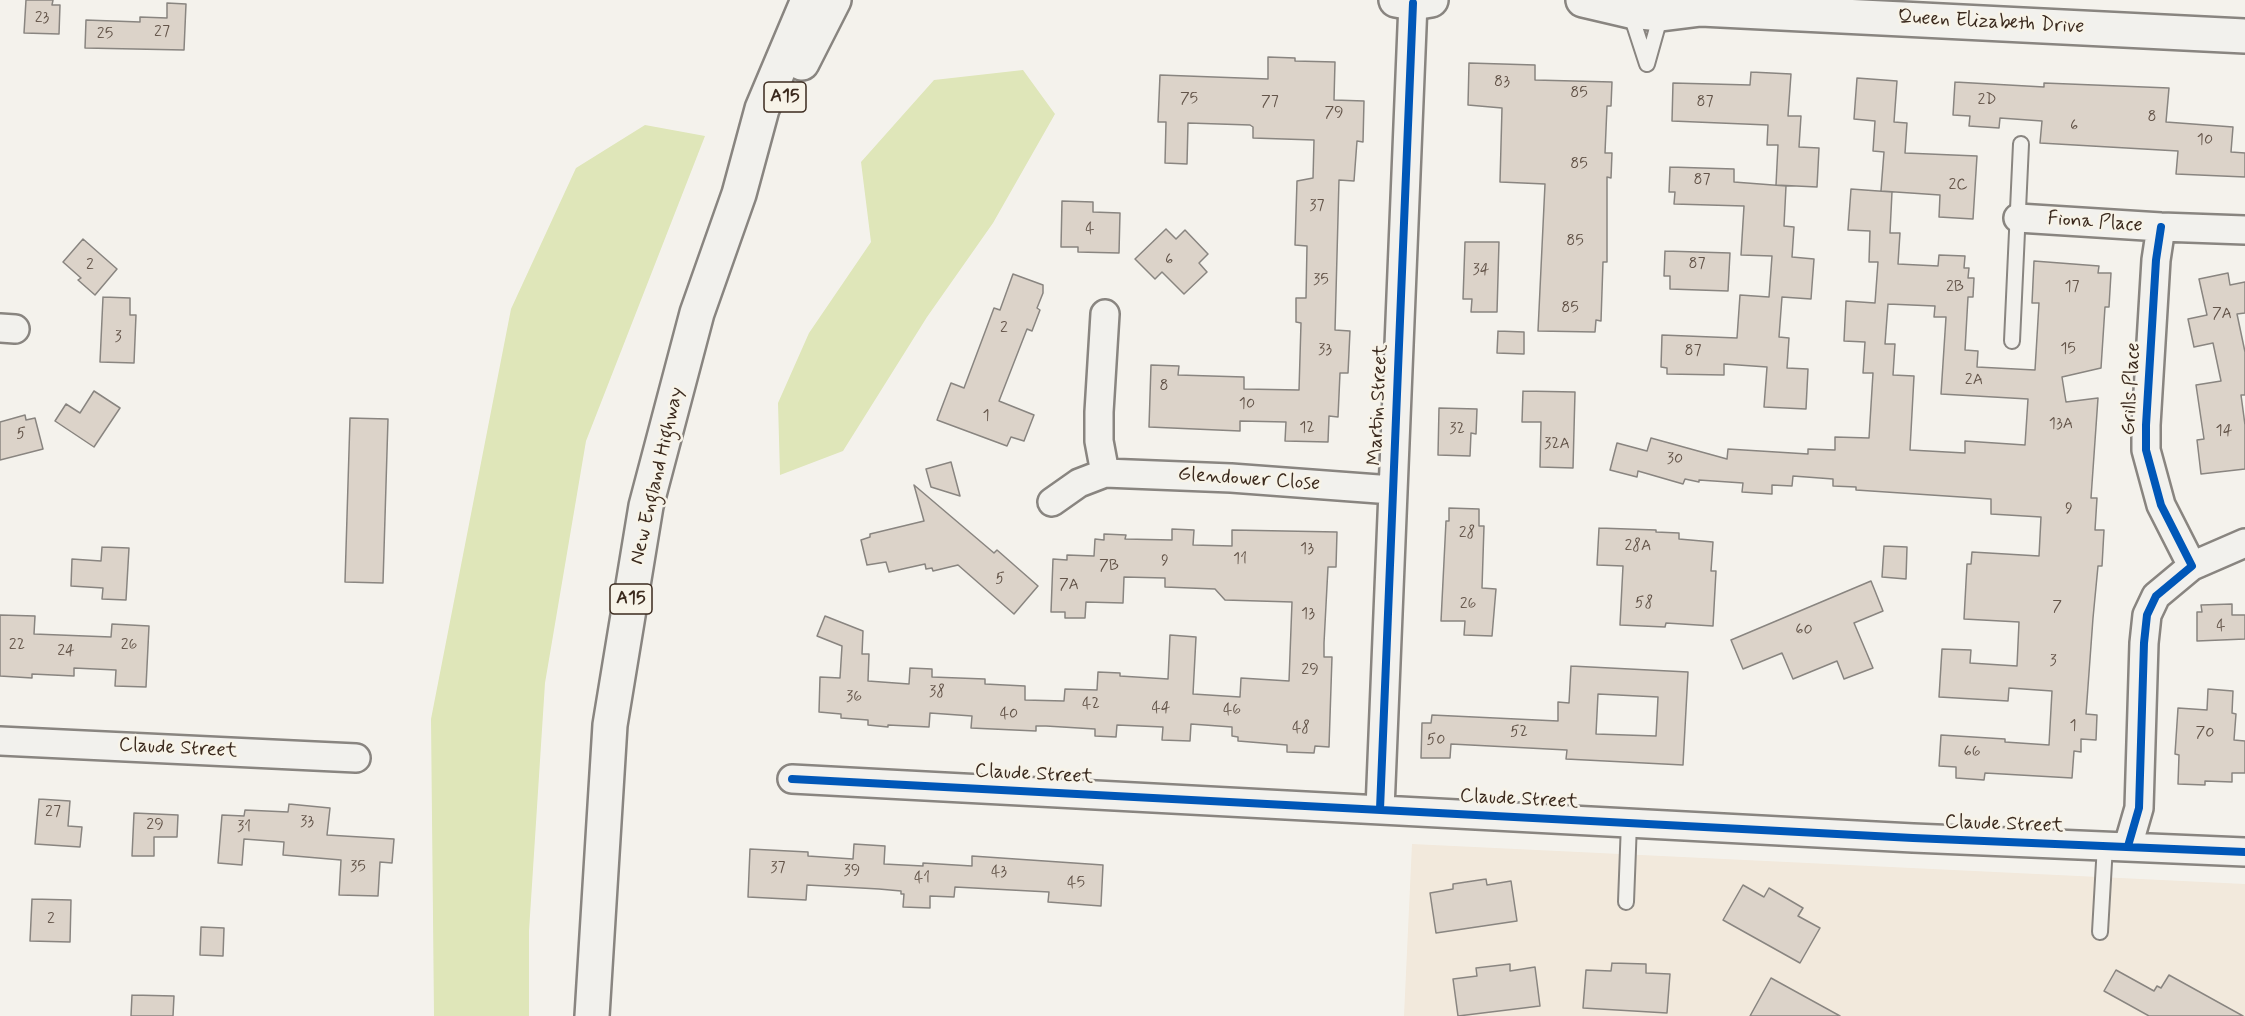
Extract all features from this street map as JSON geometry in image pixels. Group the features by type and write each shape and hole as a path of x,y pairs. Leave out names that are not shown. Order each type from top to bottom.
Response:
{"main road":[{"name":"New England Highway","path":"592,1016 610,725 646,506 697,313 739,194 762,109 808,0"},
{"name":"New England Highway","path":"739,194 834,0"},
{"name":"Queen Elizabeth Drive","path":"1583,0 1668,8 2245,36"}],"street":[{"name":"Martin Street","path":"1380,809 1414,1"},
{"name":"Fiona Place","path":"2018,218 2245,230"},
{"name":"Grills Place","path":"2160,227 2146,450 2161,505 2192,566"},
{"path":"1105,314 1099,441 1105,473"},
{"name":"Glendower Close","path":"1052,502 1079,483 1105,473 1231,478 1392,490"},
{"path":"2117,846 2139,807 2147,615 2156,596 2192,566 2245,543"},
{"name":"Claude Street","path":"0,741 356,758"},
{"name":"Claude Street","path":"792,779 1913,838 2245,852"}],"lane":[{"path":"2012,341 2021,144"},
{"path":"1626,902 1629,823"},
{"path":"2100,932 2117,846"}],"shaded area":[{"path":"1412,844 2245,884 2245,1016 1404,1016"}],"green space":[{"path":"1023,70 1055,114 993,223 927,317 843,451 780,475 778,403 809,333 871,242 861,162 934,80"},
{"path":"645,125 705,136 586,441 545,683 529,931 529,1016 434,1016 431,719 511,309 576,168"}],"building":[{"path":"26,0 53,0 52,5 60,5 59,34 24,33"},
{"path":"167,3 186,4 184,50 85,48 86,20 140,22 140,17 167,18"},
{"path":"1268,57 1295,58 1295,61 1335,62 1334,100 1364,101 1363,142 1357,141 1354,181 1339,180 1335,330 1350,331 1348,373 1340,373 1338,417 1329,416 1328,442 1285,441 1286,422 1240,421 1240,431 1149,427 1151,365 1179,366 1178,375 1244,377 1244,389 1299,390 1301,323 1296,322 1296,298 1306,298 1307,246 1295,245 1297,181 1313,178 1314,140 1253,138 1253,127 1250,125 1188,123 1187,164 1165,163 1166,122 1158,122 1160,75 1268,79"},
{"path":"1469,63 1535,65 1535,80 1612,82 1611,106 1607,106 1605,153 1612,153 1611,178 1607,177 1607,262 1603,262 1601,321 1596,320 1595,332 1538,331 1545,184 1500,182 1502,108 1468,105"},
{"path":"1751,72 1791,74 1788,116 1801,116 1799,147 1819,148 1817,187 1776,185 1778,145 1767,145 1768,125 1672,121 1673,83 1750,85"},
{"path":"1857,78 1897,81 1894,122 1907,123 1905,153 1977,156 1973,219 1939,217 1940,195 1881,191 1884,152 1873,151 1875,121 1854,119"},
{"path":"1955,82 2044,87 2044,83 2169,88 2166,122 2233,127 2231,152 2245,153 2245,177 2176,174 2178,151 2040,143 2042,121 2000,118 1999,128 1969,126 1970,116 1953,115"},
{"path":"1670,167 1734,169 1734,182 1786,186 1784,226 1794,227 1792,257 1814,259 1811,299 1782,297 1779,337 1789,338 1787,368 1808,369 1806,409 1764,407 1767,367 1724,364 1724,375 1667,374 1667,368 1661,367 1662,335 1737,338 1740,295 1769,297 1772,256 1741,255 1744,206 1674,204 1675,192 1669,192"},
{"path":"1851,189 1892,192 1890,233 1900,233 1898,264 1938,266 1939,255 1965,256 1964,268 1969,268 1968,278 1974,278 1973,297 1968,297 1965,350 1978,351 1977,367 2035,370 2039,303 2032,303 2034,261 2099,266 2098,273 2111,273 2109,307 2105,307 2101,368 2062,377 2066,402 2098,398 2091,498 2097,498 2095,530 2104,530 2102,566 2098,566 2086,714 2097,715 2096,740 2081,739 2081,752 2074,751 2072,778 1985,773 1984,780 1956,778 1956,767 1939,766 1941,735 2005,739 2005,742 2049,745 2052,691 2009,688 2008,701 1939,697 1942,649 1971,650 1970,663 2017,666 2019,622 1964,619 1967,564 1971,564 1972,552 2039,556 2041,517 1991,514 1991,499 1856,490 1856,487 1833,486 1833,479 1793,476 1792,486 1772,485 1772,494 1742,492 1743,483 1699,480 1699,482 1685,479 1683,484 1638,471 1637,477 1610,470 1617,443 1647,451 1651,438 1727,459 1728,449 1808,454 1808,449 1835,450 1835,437 1869,438 1873,373 1863,373 1865,342 1844,341 1846,301 1875,303 1878,262 1869,262 1870,231 1848,230","holes":["1888,304 1935,306 1934,317 1946,317 1941,394 2028,399 2025,445 1965,441 1965,453 1910,450 1914,376 1893,375 1895,344 1885,344"]},
{"path":"1062,201 1093,202 1093,212 1120,213 1119,253 1078,252 1078,247 1061,247"},
{"path":"1166,229 1176,239 1185,230 1208,254 1199,263 1207,272 1184,294 1162,272 1155,279 1135,259"},
{"path":"83,239 117,269 95,295 63,262"},
{"path":"1465,242 1499,242 1497,312 1471,312 1472,299 1463,299"},
{"path":"1665,251 1730,253 1728,291 1670,289 1670,276 1664,276"},
{"path":"2228,273 2230,285 2245,282 2245,313 2237,314 2245,352 2245,395 2241,395 2245,425 2245,469 2201,474 2197,440 2204,439 2196,385 2221,381 2213,343 2194,347 2188,319 2207,315 2199,279"},
{"path":"1013,274 1043,285 1043,293 1037,308 1040,310 1032,331 1027,329 999,401 1034,415 1024,441 1011,437 1007,446 937,420 951,383 964,388 994,308 1000,310"},
{"path":"103,297 130,298 130,315 136,315 134,363 100,362"},
{"path":"1498,331 1524,332 1524,354 1497,353"},
{"path":"94,391 120,408 94,447 55,421 66,404 80,413"},
{"path":"1523,391 1575,392 1573,468 1540,467 1541,422 1522,422"},
{"path":"1439,408 1477,409 1476,434 1471,433 1470,456 1438,455"},
{"path":"25,415 26,420 35,418 43,449 0,460 0,422"},
{"path":"350,418 388,419 383,583 345,582"},
{"path":"951,462 960,496 931,487 926,469"},
{"path":"914,485 994,553 997,550 1038,586 1014,614 958,565 933,571 932,568 926,569 925,564 889,572 886,562 867,565 861,540 870,537 870,534 924,521"},
{"path":"1449,508 1479,509 1479,526 1484,526 1482,588 1496,589 1492,636 1464,635 1465,621 1441,621 1446,521 1449,521"},
{"path":"1599,528 1656,530 1656,532 1679,533 1679,539 1713,542 1711,571 1716,571 1713,626 1666,623 1665,627 1620,625 1623,566 1597,565"},
{"path":"1172,529 1194,530 1193,545 1232,546 1232,530 1337,532 1336,567 1328,567 1324,643 1324,657 1332,657 1329,747 1315,746 1314,753 1287,752 1287,745 1238,741 1238,737 1232,736 1232,727 1191,724 1190,741 1162,740 1163,727 1117,725 1116,737 1095,736 1095,729 1046,726 1036,726 1036,731 971,728 972,716 930,713 929,727 888,725 888,727 868,725 868,720 841,718 841,714 819,712 820,677 840,678 842,646 817,636 825,616 863,631 862,654 869,654 868,681 909,684 910,668 932,669 932,677 985,679 985,684 1025,686 1025,700 1064,701 1065,689 1097,690 1098,672 1168,679 1170,635 1196,637 1193,694 1240,697 1241,678 1289,681 1292,602 1225,600 1215,589 1165,587 1165,578 1124,577 1123,603 1086,602 1085,618 1065,618 1065,612 1051,612 1053,559 1067,560 1067,555 1094,556 1095,539 1104,540 1104,534 1126,535 1125,539 1172,540"},
{"path":"1884,546 1907,547 1906,579 1882,577"},
{"path":"102,547 129,548 126,600 102,599 103,588 71,586 72,559 101,561"},
{"path":"1871,581 1883,611 1854,623 1873,668 1844,679 1837,661 1793,679 1782,653 1743,669 1731,640"},
{"path":"2232,604 2232,615 2245,615 2245,639 2197,641 2197,612 2202,612 2201,605"},
{"path":"0,615 35,616 34,634 111,637 112,624 149,626 146,687 115,686 116,670 74,668 74,676 32,674 32,678 0,676"},
{"path":"1571,666 1688,672 1683,765 1566,759 1567,750 1451,744 1450,758 1421,758 1422,723 1431,723 1432,715 1558,721 1558,702 1569,703","holes":["1598,694 1658,697 1656,736 1596,734"]},
{"path":"2208,689 2233,691 2232,713 2236,714 2234,740 2245,741 2245,773 2232,773 2232,782 2205,781 2205,785 2178,784 2179,755 2175,754 2178,708 2207,710"},
{"path":"39,799 70,801 68,826 82,827 80,847 35,844"},
{"path":"289,804 330,808 327,835 394,839 392,863 380,862 378,896 339,895 341,860 283,855 284,842 244,839 242,865 218,863 222,815 244,816 245,810 288,812"},
{"path":"134,813 178,815 177,837 154,837 154,856 132,856"},
{"path":"854,844 885,846 884,864 923,866 923,863 972,866 972,856 1103,865 1101,906 1048,902 1049,892 955,887 954,897 930,896 930,908 903,907 904,894 901,894 901,891 879,889 807,885 806,900 748,897 750,849 808,852 808,856 853,859"},
{"path":"1486,879 1487,885 1511,881 1517,921 1436,933 1430,893 1453,889 1453,884"},
{"path":"1743,885 1764,897 1769,888 1803,908 1798,916 1820,928 1800,963 1723,920"},
{"path":"32,899 71,900 70,942 30,941"},
{"path":"201,927 224,928 223,956 200,955"},
{"path":"1612,963 1646,964 1646,973 1670,974 1667,1013 1583,1008 1586,970 1611,971"},
{"path":"1510,964 1510,971 1535,967 1540,1006 1458,1016 1453,979 1477,976 1476,968"},
{"path":"2116,970 2154,991 2157,986 2161,988 2169,975 2243,1016 2149,1016 2104,991"},
{"path":"1771,978 1840,1016 1750,1016"},
{"path":"132,995 174,996 173,1016 131,1016"}],"cycle path":[{"path":"1380,809 1413,3"},
{"path":"2128,846 2139,808 2144,643 2147,615 2156,596 2192,566 2161,505 2146,450 2156,260 2161,227"},
{"path":"792,779 1913,838 2245,852"}]}
